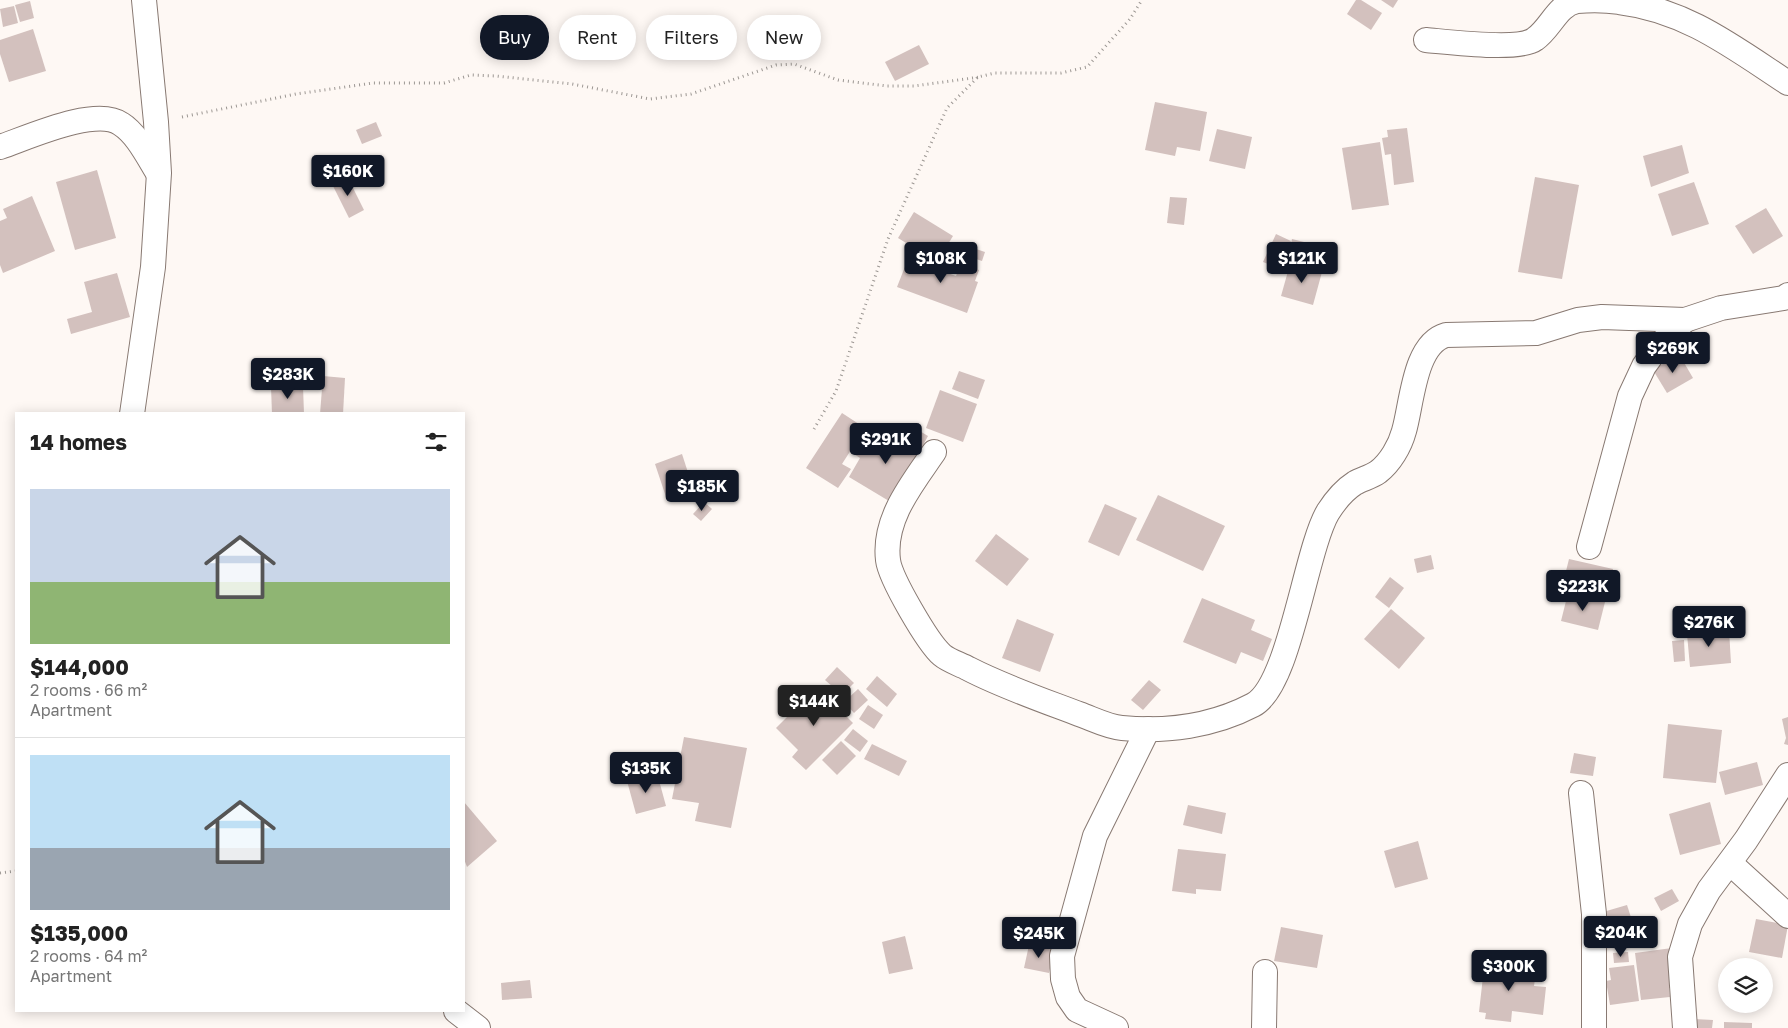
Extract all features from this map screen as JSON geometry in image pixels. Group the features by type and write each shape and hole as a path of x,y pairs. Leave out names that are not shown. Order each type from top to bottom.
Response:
{"street":[{"path":"132,412 153,267 158,173 156,122 144,0"},
{"path":"1426,40 1518,44 1534,40 1564,7 1574,1 1606,0 1630,3 1671,13 1719,38 1788,83"},
{"path":"0,147 82,120 102,118 121,123 134,137 158,173"},
{"path":"934,452 904,497 890,528 888,560 894,580 911,611 942,655 1000,685 1118,728 1148,729 1188,726 1232,715 1256,703 1267,692 1299,610 1316,543 1327,514 1346,490 1377,472 1392,458 1404,432 1412,386 1428,350 1438,337 1446,335 1536,333 1578,320 1602,317 1685,320 1721,308 1784,298 1788,295"},
{"path":"1589,547 1630,396 1644,366 1660,344 1685,320"},
{"path":"1116,1028 1077,1010 1068,997 1063,979 1062,956 1095,836 1148,729"},
{"path":"1685,1028 1680,957 1690,924 1709,890 1730,863 1788,775"},
{"path":"1581,793 1594,914 1594,1028"},
{"path":"1730,863 1788,916"},
{"path":"1264,1028 1265,972"},
{"path":"457,1012 478,1028"}],"path":[{"path":"156,122 296,94 373,83 444,83 471,75 572,84 650,99 691,94 776,65 794,64 838,80 887,86 914,86 980,77 995,73 1061,73 1088,67 1130,19 1142,0"},
{"path":"814,429 836,390 888,239 935,132 947,108 980,77"},
{"path":"0,873 15,871"}],"building":[{"path":"1356,0 1361,0 1382,13 1371,30 1347,14"},
{"path":"1381,0 1398,0 1393,8"},
{"path":"30,1 34,18 20,22 15,5"},
{"path":"14,6 18,23 3,27 0,9"},
{"path":"33,29 46,71 9,82 0,54 0,40"},
{"path":"919,45 929,64 895,81 885,62"},
{"path":"1155,102 1207,112 1200,151 1177,147 1175,156 1145,150"},
{"path":"376,122 382,136 362,144 356,130"},
{"path":"1407,128 1414,182 1394,185 1391,154 1385,155 1382,138 1388,137 1387,130"},
{"path":"1217,129 1252,137 1245,169 1209,161"},
{"path":"1380,142 1389,205 1352,210 1342,148"},
{"path":"1682,145 1689,173 1651,187 1643,156"},
{"path":"97,170 116,238 75,250 56,182"},
{"path":"347,176 364,210 349,218 332,184"},
{"path":"1535,177 1579,185 1562,279 1518,272"},
{"path":"1694,182 1709,224 1672,236 1658,194"},
{"path":"32,196 55,251 3,273 0,265 0,221 7,218 3,209"},
{"path":"1170,197 1187,198 1184,225 1167,223"},
{"path":"1766,208 1783,236 1753,254 1735,226"},
{"path":"914,212 953,236 937,262 898,238"},
{"path":"1276,234 1291,241 1279,268 1263,262"},
{"path":"1292,239 1320,246 1315,264 1288,257"},
{"path":"973,248 985,252 982,261 970,257"},
{"path":"908,259 956,276 961,263 979,270 975,281 978,282 967,313 897,287"},
{"path":"1290,264 1322,272 1313,305 1281,296"},
{"path":"117,273 130,317 71,334 67,319 92,312 84,282"},
{"path":"1679,354 1693,378 1667,393 1653,370"},
{"path":"959,371 985,380 978,399 952,389"},
{"path":"323,376 345,378 343,412 320,412"},
{"path":"303,386 304,412 272,412 271,387"},
{"path":"940,390 977,404 963,442 926,428"},
{"path":"842,413 865,428 842,464 851,469 838,488 806,468"},
{"path":"908,424 928,436 921,449 900,438"},
{"path":"871,425 929,459 894,504 849,477 860,458 854,454"},
{"path":"682,454 694,491 667,500 655,464"},
{"path":"1158,495 1225,526 1203,571 1136,540"},
{"path":"704,502 712,509 701,521 693,514"},
{"path":"1105,504 1137,518 1119,556 1088,542"},
{"path":"996,534 1029,559 1007,586 975,561"},
{"path":"1431,555 1434,569 1417,573 1414,559"},
{"path":"1569,559 1613,569 1606,597 1562,587"},
{"path":"1390,577 1404,588 1389,608 1375,597"},
{"path":"1568,593 1605,602 1598,630 1561,621"},
{"path":"1202,598 1255,620 1251,630 1272,639 1263,661 1241,652 1236,664 1183,642"},
{"path":"1391,609 1425,638 1399,669 1364,639"},
{"path":"1709,610 1710,625 1684,627 1682,613"},
{"path":"1017,619 1054,634 1040,672 1002,658"},
{"path":"1729,630 1731,663 1690,667 1687,634"},
{"path":"1684,640 1685,661 1674,662 1672,641"},
{"path":"837,667 854,683 842,695 825,680"},
{"path":"877,676 897,694 887,707 866,689"},
{"path":"1149,680 1161,690 1143,710 1131,700"},
{"path":"817,687 853,723 806,770 792,757 798,750 776,728"},
{"path":"858,689 868,700 854,713 844,702"},
{"path":"868,705 883,715 874,729 859,719"},
{"path":"1788,717 1788,745 1784,744 1786,738 1782,719"},
{"path":"1668,724 1722,730 1716,783 1663,778"},
{"path":"853,729 868,741 860,752 844,740"},
{"path":"684,737 747,748 731,828 695,821 699,803 672,799"},
{"path":"841,741 856,756 837,775 822,760"},
{"path":"872,744 907,761 899,776 864,759"},
{"path":"1574,753 1596,757 1593,776 1570,773"},
{"path":"1757,762 1763,785 1725,795 1719,772"},
{"path":"657,773 666,806 636,814 627,781"},
{"path":"1710,802 1721,844 1680,855 1669,814"},
{"path":"465,803 497,841 467,867 465,862"},
{"path":"1188,805 1226,813 1222,834 1183,825"},
{"path":"1418,841 1428,879 1395,888 1384,851"},
{"path":"1178,849 1226,854 1221,891 1196,889 1196,894 1172,891"},
{"path":"1672,889 1679,901 1661,911 1654,898"},
{"path":"1627,905 1636,933 1611,940 1603,912"},
{"path":"1756,919 1788,925 1782,958 1749,952"},
{"path":"1281,927 1323,935 1317,968 1274,961"},
{"path":"905,936 913,969 889,974 882,942"},
{"path":"1029,945 1054,950 1049,973 1024,968"},
{"path":"1672,948 1677,987 1669,988 1670,997 1641,1000 1635,953"},
{"path":"1628,952 1629,962 1614,963 1613,953"},
{"path":"1485,959 1504,961 1504,969 1536,972 1534,986 1546,987 1543,1015 1512,1011 1511,1022 1485,1019 1486,1013 1479,1012"},
{"path":"1634,965 1639,1001 1610,1005 1606,981 1611,980 1609,968"},
{"path":"530,980 532,998 502,1000 501,983"},
{"path":"1694,1019 1713,1020 1712,1028 1693,1028"},
{"path":"1724,1022 1752,1023 1752,1028 1724,1028"}]}
